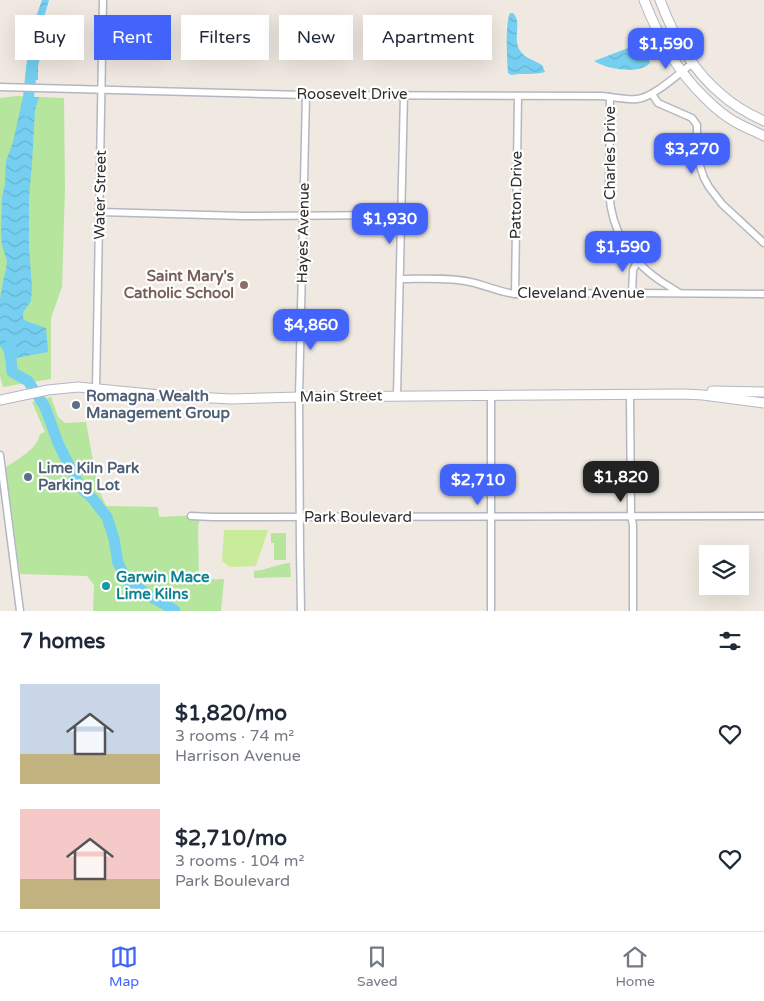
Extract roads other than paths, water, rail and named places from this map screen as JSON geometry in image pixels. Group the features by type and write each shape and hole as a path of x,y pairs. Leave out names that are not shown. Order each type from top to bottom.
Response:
{"main road":[{"path":"644,0 663,44 681,72 718,110 738,124 764,136"},
{"path":"660,0 682,48 707,81 720,94 738,107 764,121"},
{"name":"Main Street","path":"0,400 67,388 231,399 299,396 684,394 764,403"},
{"name":"Main Street","path":"684,394 709,391 764,392"}],"street":[{"name":"Water Street","path":"96,389 104,0"},
{"name":"Roosevelt Drive","path":"0,87 306,95 547,95 610,97 635,100 652,94 693,64"},
{"path":"397,396 404,94"},
{"path":"652,94 658,103 692,118 697,125 699,163 709,187 722,204 764,243"},
{"name":"Hayes Avenue","path":"302,611 299,396 306,95"},
{"name":"Patton Drive","path":"515,294 518,96"},
{"name":"Charles Drive","path":"610,97 609,193 610,207 616,227 629,253 637,262 650,274 681,293"},
{"path":"100,212 243,216 402,215"},
{"path":"632,292 633,270 637,262"},
{"name":"Cleveland Avenue","path":"400,279 456,280 515,294 632,292 764,294"},
{"path":"630,395 633,611"},
{"path":"491,396 491,611"},
{"path":"0,455 20,611"},
{"name":"Park Boulevard","path":"191,516 764,516"}],"water":[{"path":"42,0 49,0 45,15 37,15"},
{"path":"510,13 513,13 516,17 518,47 525,56 542,65 545,72 511,75 508,73 507,33"},
{"path":"641,43 650,63 645,67 622,70 594,61"},
{"path":"27,60 39,60 38,80 25,80"},
{"path":"23,97 39,97 35,110 29,197 31,301 23,313 23,318 26,321 46,328 48,352 5,360 4,352 0,346 0,299 7,261 1,234 2,198 6,161 13,142"}],"waterway":[{"path":"27,111 32,65"},
{"path":"10,345 12,372 28,381 45,407 58,443 80,487 107,517 114,539 118,563 127,580 175,611"}],"place":[{"name":"Saint Mary's Catholic School","path":"244,285"},
{"name":"Romagna Wealth Management Group","path":"76,405"},
{"name":"Lime Kiln Park Parking Lot","path":"28,477"},
{"name":"Garwin Mace Lime Kilns","path":"106,586"}]}
